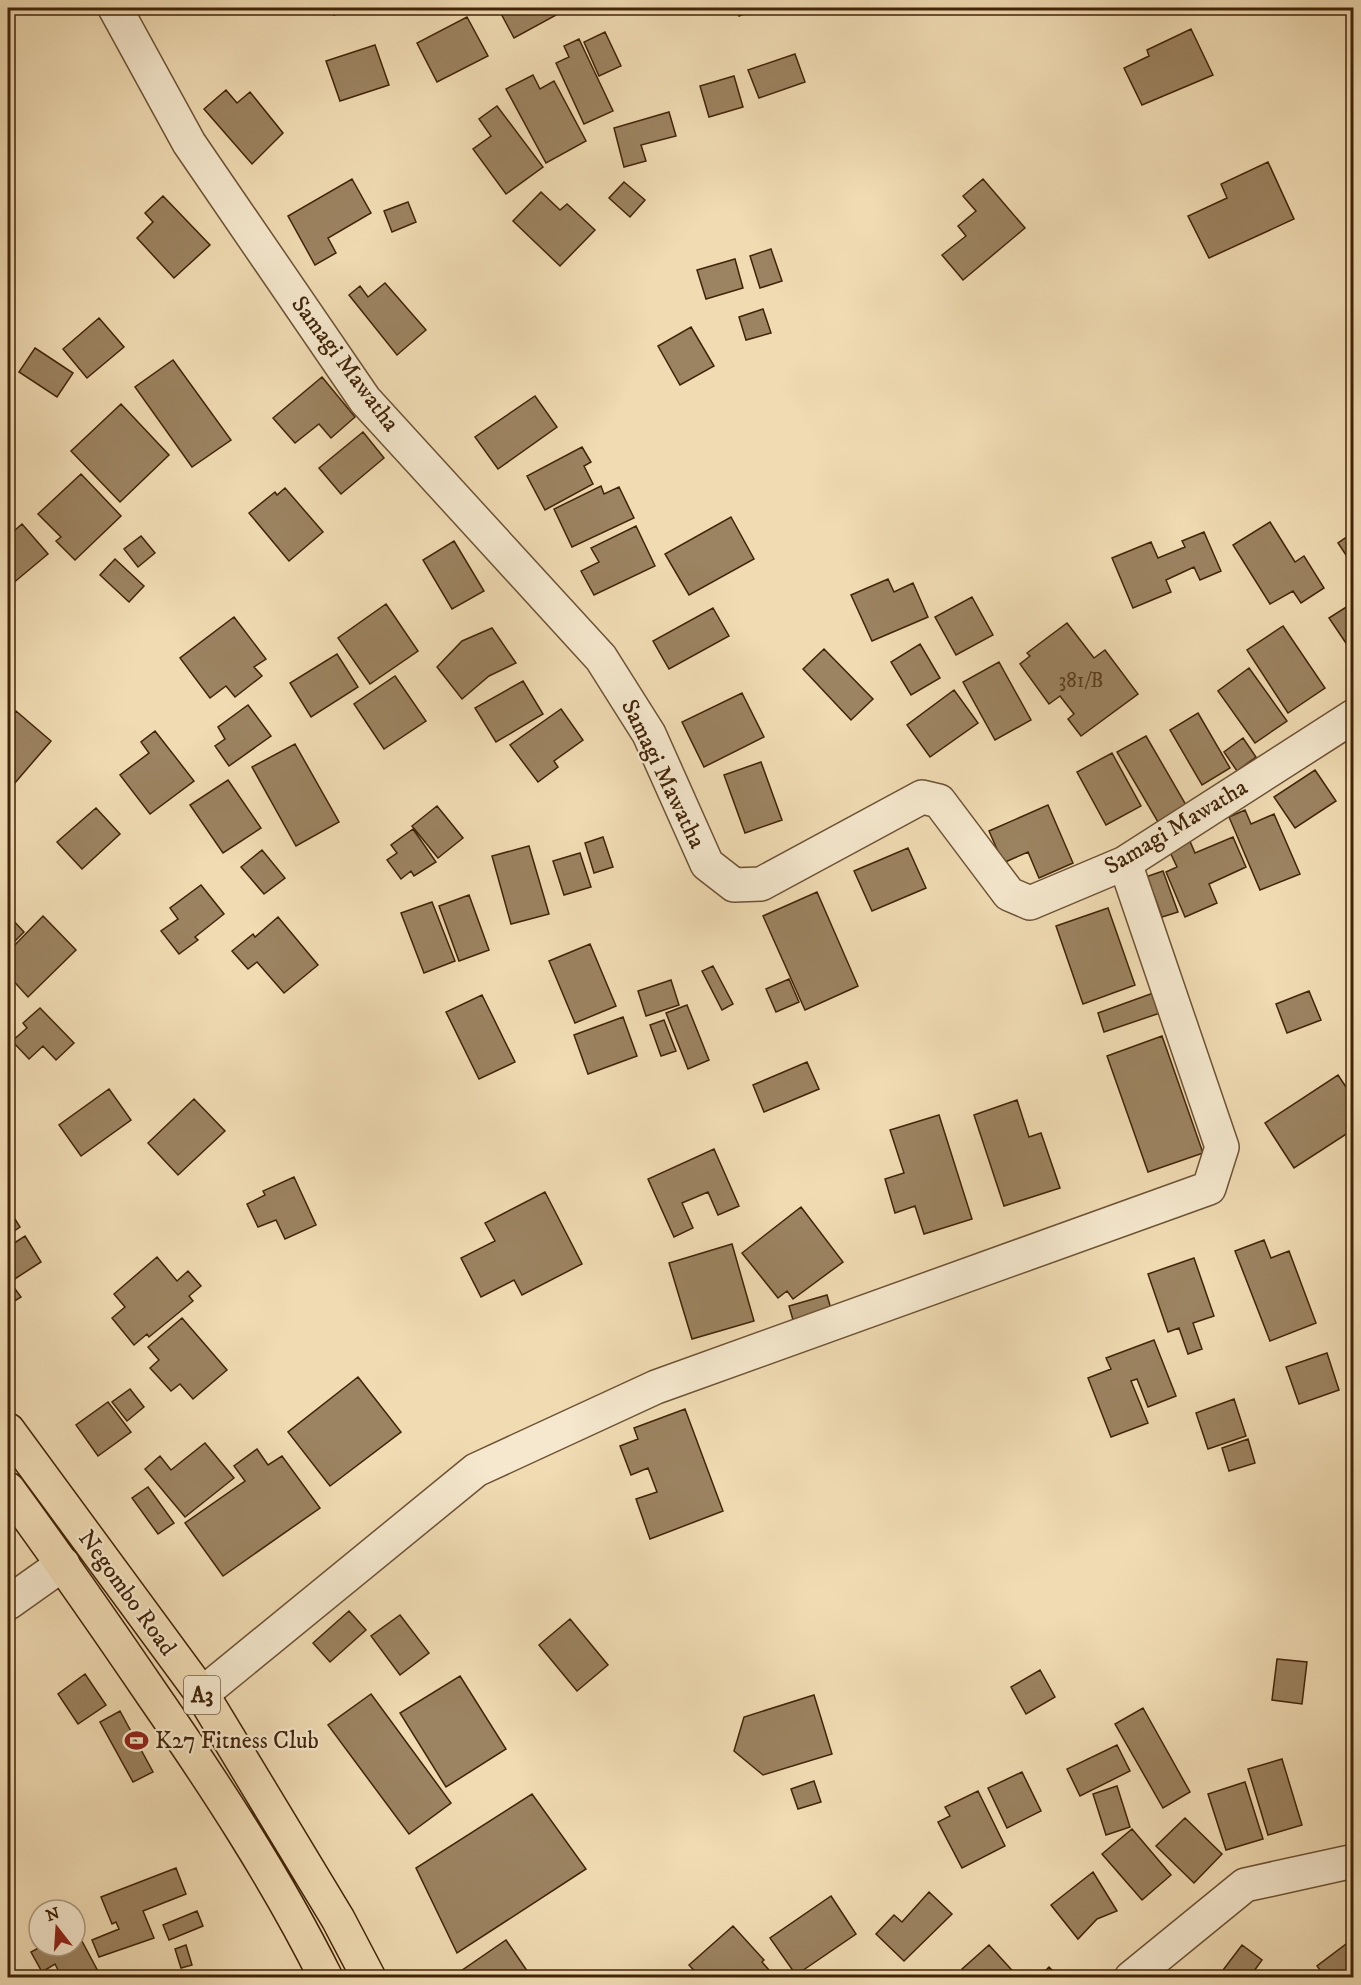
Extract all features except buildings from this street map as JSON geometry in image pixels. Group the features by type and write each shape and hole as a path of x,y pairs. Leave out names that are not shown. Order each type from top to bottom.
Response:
{"highway":[{"name":"Negombo Road","path":"8,1430 202,1694 338,1919 369,1977"},
{"name":"Negombo Road","path":"8,1489 63,1564 187,1744 265,1864 326,1977"}],"street":[{"name":"Samagi Mawatha","path":"115,8 189,143 365,400 601,658 649,734 707,864 734,885 761,884 922,797 939,801 1010,894 1030,903 1125,863 1353,716"},
{"path":"202,1694 476,1470 656,1388 1209,1188 1222,1147 1125,863"},
{"path":"8,1603 63,1564"},
{"path":"1131,1977 1245,1884 1353,1861"}],"place":[{"name":"K27 Fitness Club","path":"137,1741"}]}
